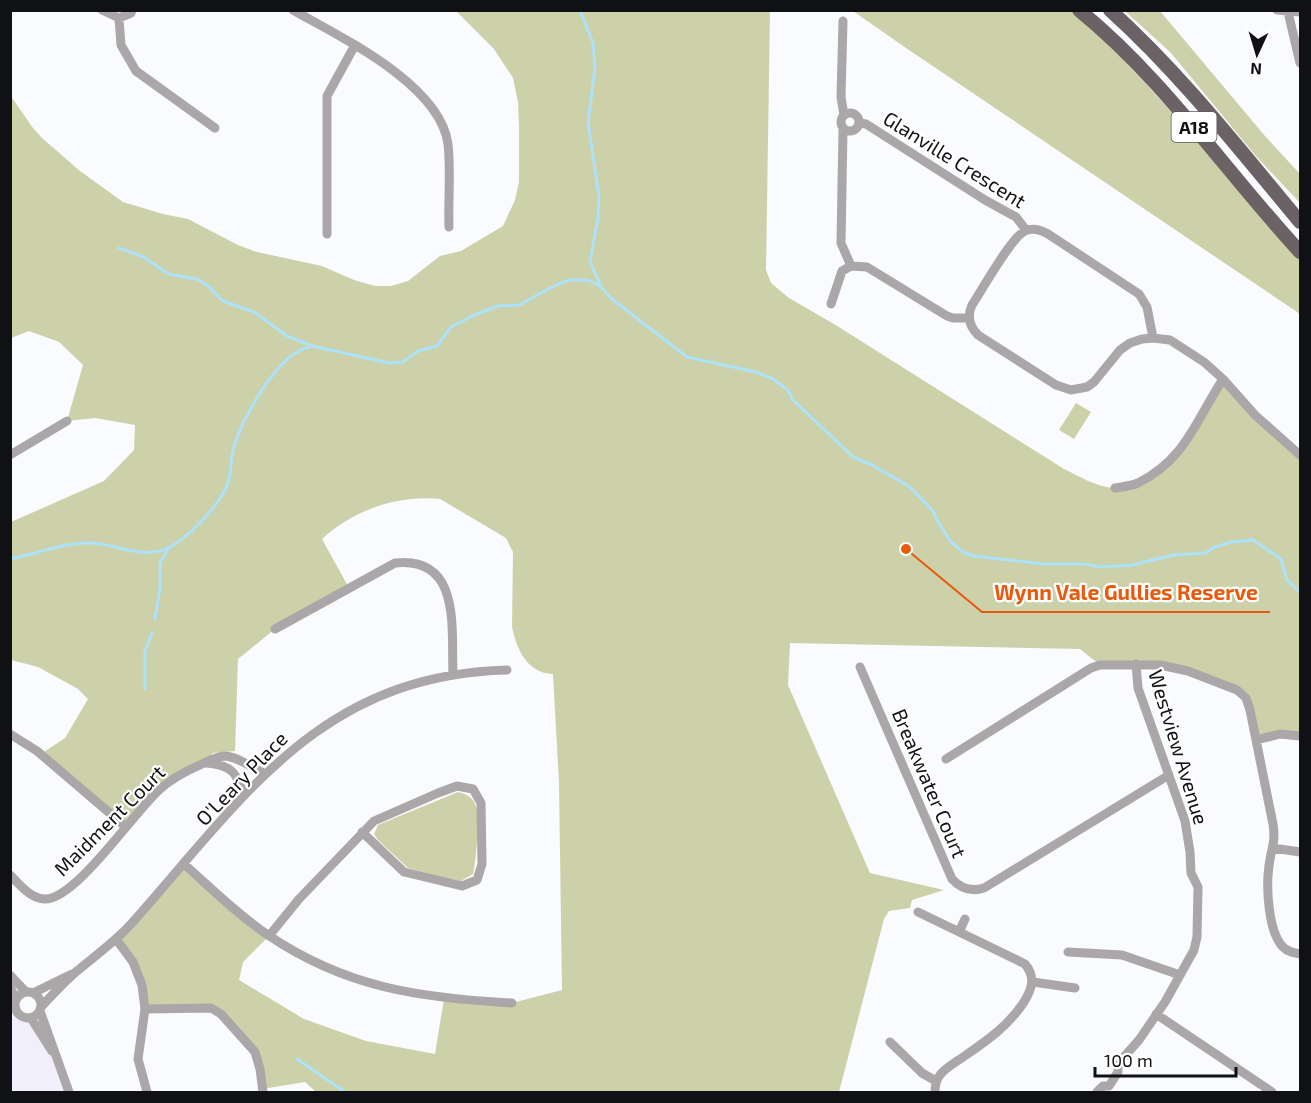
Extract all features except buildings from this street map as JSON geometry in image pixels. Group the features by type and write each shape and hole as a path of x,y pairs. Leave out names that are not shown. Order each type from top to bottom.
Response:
{"main road":[{"name":"A18","path":"1079,10 1123,49 1158,85 1300,252"},
{"name":"A18","path":"1110,10 1195,96 1300,222"}],"street":[{"path":"102,10 119,18 131,14 132,10"},
{"path":"293,10 398,73 426,101 443,127 448,143 449,226"},
{"path":"1277,10 1300,12"},
{"path":"1288,12 1300,63"},
{"path":"119,18 121,45 136,71 215,128"},
{"path":"843,21 841,97 844,115 841,122 843,129 841,243 851,266"},
{"path":"327,234 327,96 354,45"},
{"path":"843,129 853,131 860,123 857,116 851,113 844,115"},
{"name":"Glanville Crescent","path":"860,123 866,124 985,200 1016,217 1026,230"},
{"path":"1153,338 1147,307 1139,294 1042,231 1026,230 1019,234 972,304 969,318 971,326 978,335 1056,385 1071,390 1087,387 1094,382 1120,350 1130,343 1153,338 1170,340 1204,362 1223,379 1254,415 1300,456"},
{"path":"831,304 842,271 851,266 867,267 947,316 969,318"},
{"path":"1115,488 1137,484 1171,460 1186,443 1209,399 1223,379"},
{"path":"10,455 67,421"},
{"path":"275,629 395,563 409,561 422,564 439,576 446,588 449,602 453,675"},
{"path":"946,759 1091,668 1112,664 1160,665 1188,671 1241,693 1248,703 1275,838 1268,874 1272,925 1282,946 1300,954"},
{"name":"Westview Avenue","path":"1097,1092 1103,1086 1109,1086 1118,1072 1118,1065 1156,1014 1194,950 1197,937 1199,894 1198,886 1191,873 1185,821 1138,688 1136,664"},
{"name":"Breakwater Court","path":"860,667 952,879 965,889 984,888 1169,775"},
{"name":"O'Leary Place","path":"41,1009 77,972 131,925 244,796 307,737 349,710 399,688 453,675 507,670"},
{"path":"10,734 38,752 126,827"},
{"path":"1256,740 1280,734 1300,736"},
{"name":"Maidment Court","path":"10,875 36,897 53,898 79,880 159,790 176,777 216,757 227,756 266,774"},
{"path":"204,763 221,764 227,767 240,780 244,796"},
{"path":"269,936 299,899 362,832 374,821 457,786 473,789 481,803 482,864 477,880 462,886 404,872 362,832"},
{"path":"1273,848 1300,852"},
{"path":"184,864 269,936 314,962 377,986 444,999 512,1003"},
{"path":"918,912 1025,964 1030,970 1033,982 1027,997 1012,1019 984,1043 943,1071 936,1081 935,1092"},
{"path":"959,932 965,919"},
{"path":"116,939 139,973 145,1009 138,1059 147,1092"},
{"path":"1068,952 1122,955 1180,975"},
{"name":"O'Leary Place","path":"30,992 77,972"},
{"path":"10,975 38,996 69,1092"},
{"path":"1033,982 1075,988"},
{"path":"10,987 16,999 18,1014 22,1017 37,1016 41,1009"},
{"path":"16,999 19,995 30,992"},
{"path":"145,1009 211,1008 221,1014 255,1052 263,1092"},
{"path":"1156,1014 1272,1092"},
{"path":"31,1018 57,1058"},
{"path":"890,1042 922,1073 936,1081"}],"shaded area":[{"path":"10,998 45,1041 68,1092 11,1092"}],"green space":[{"path":"456,11 770,11 766,270 771,283 789,298 1064,469 1096,484 1116,488 1135,484 1166,463 1192,430 1223,379 1300,455 1300,736 1256,740 1246,698 1187,671 1100,665 1080,649 790,643 788,685 870,873 944,890 912,900 910,908 889,911 884,919 839,1092 316,1092 305,1082 262,1089 255,1052 211,1008 145,1009 142,985 116,939 184,864 269,936 243,962 239,980 304,1019 366,1041 435,1054 444,999 512,1003 562,990 559,783 553,674 544,673 530,665 517,644 512,627 513,552 506,538 440,499 408,499 377,507 348,520 322,539 349,588 275,629 238,659 235,751 213,753 204,763 176,776 126,827 41,754 65,738 88,699 78,689 38,667 11,660 11,522 104,481 134,450 135,425 95,418 67,421 83,365 59,342 29,331 11,338 10,95 42,138 80,171 123,202 188,219 238,245 257,252 322,266 354,280 375,286 391,286 408,281 440,256 461,251 503,226 515,200 519,182 519,127 518,102 513,78 494,49"},
{"path":"853,11 1079,11 1300,252 1300,314 906,48"},
{"path":"1125,11 1160,11 1300,174 1300,203 1255,155 1171,53"},
{"path":"1076,403 1091,412 1074,439 1059,430"},
{"path":"458,792 473,800 478,820 473,874 459,882 408,868 374,834 378,825"}],"waterway":[{"path":"580,10 593,43 595,67 588,123 599,196 598,218 590,262 600,284"},
{"path":"119,248 144,257 168,274 197,279 207,285 223,301 254,312 287,336 312,346 389,363 403,362 418,351 437,346 451,327 472,316 498,306 519,305 570,280 588,280 600,286 612,299 687,357 756,372 773,379 788,390 793,400 853,457 910,487 933,511 951,542 963,552 973,556 1044,564 1083,564 1101,567 1132,565 1174,555 1205,553 1231,542 1253,540 1281,559 1287,580 1300,592"},
{"path":"10,559 81,543 101,544 139,552 158,551 175,544 200,523 225,490 229,481 237,437 263,389 286,361 310,347"},
{"path":"155,619 160,588 160,563 168,549"},
{"path":"145,689 145,651 152,633"},
{"path":"297,1059 345,1092"}],"place":[{"name":"Wynn Vale Gullies Reserve","path":"906,549"}]}
